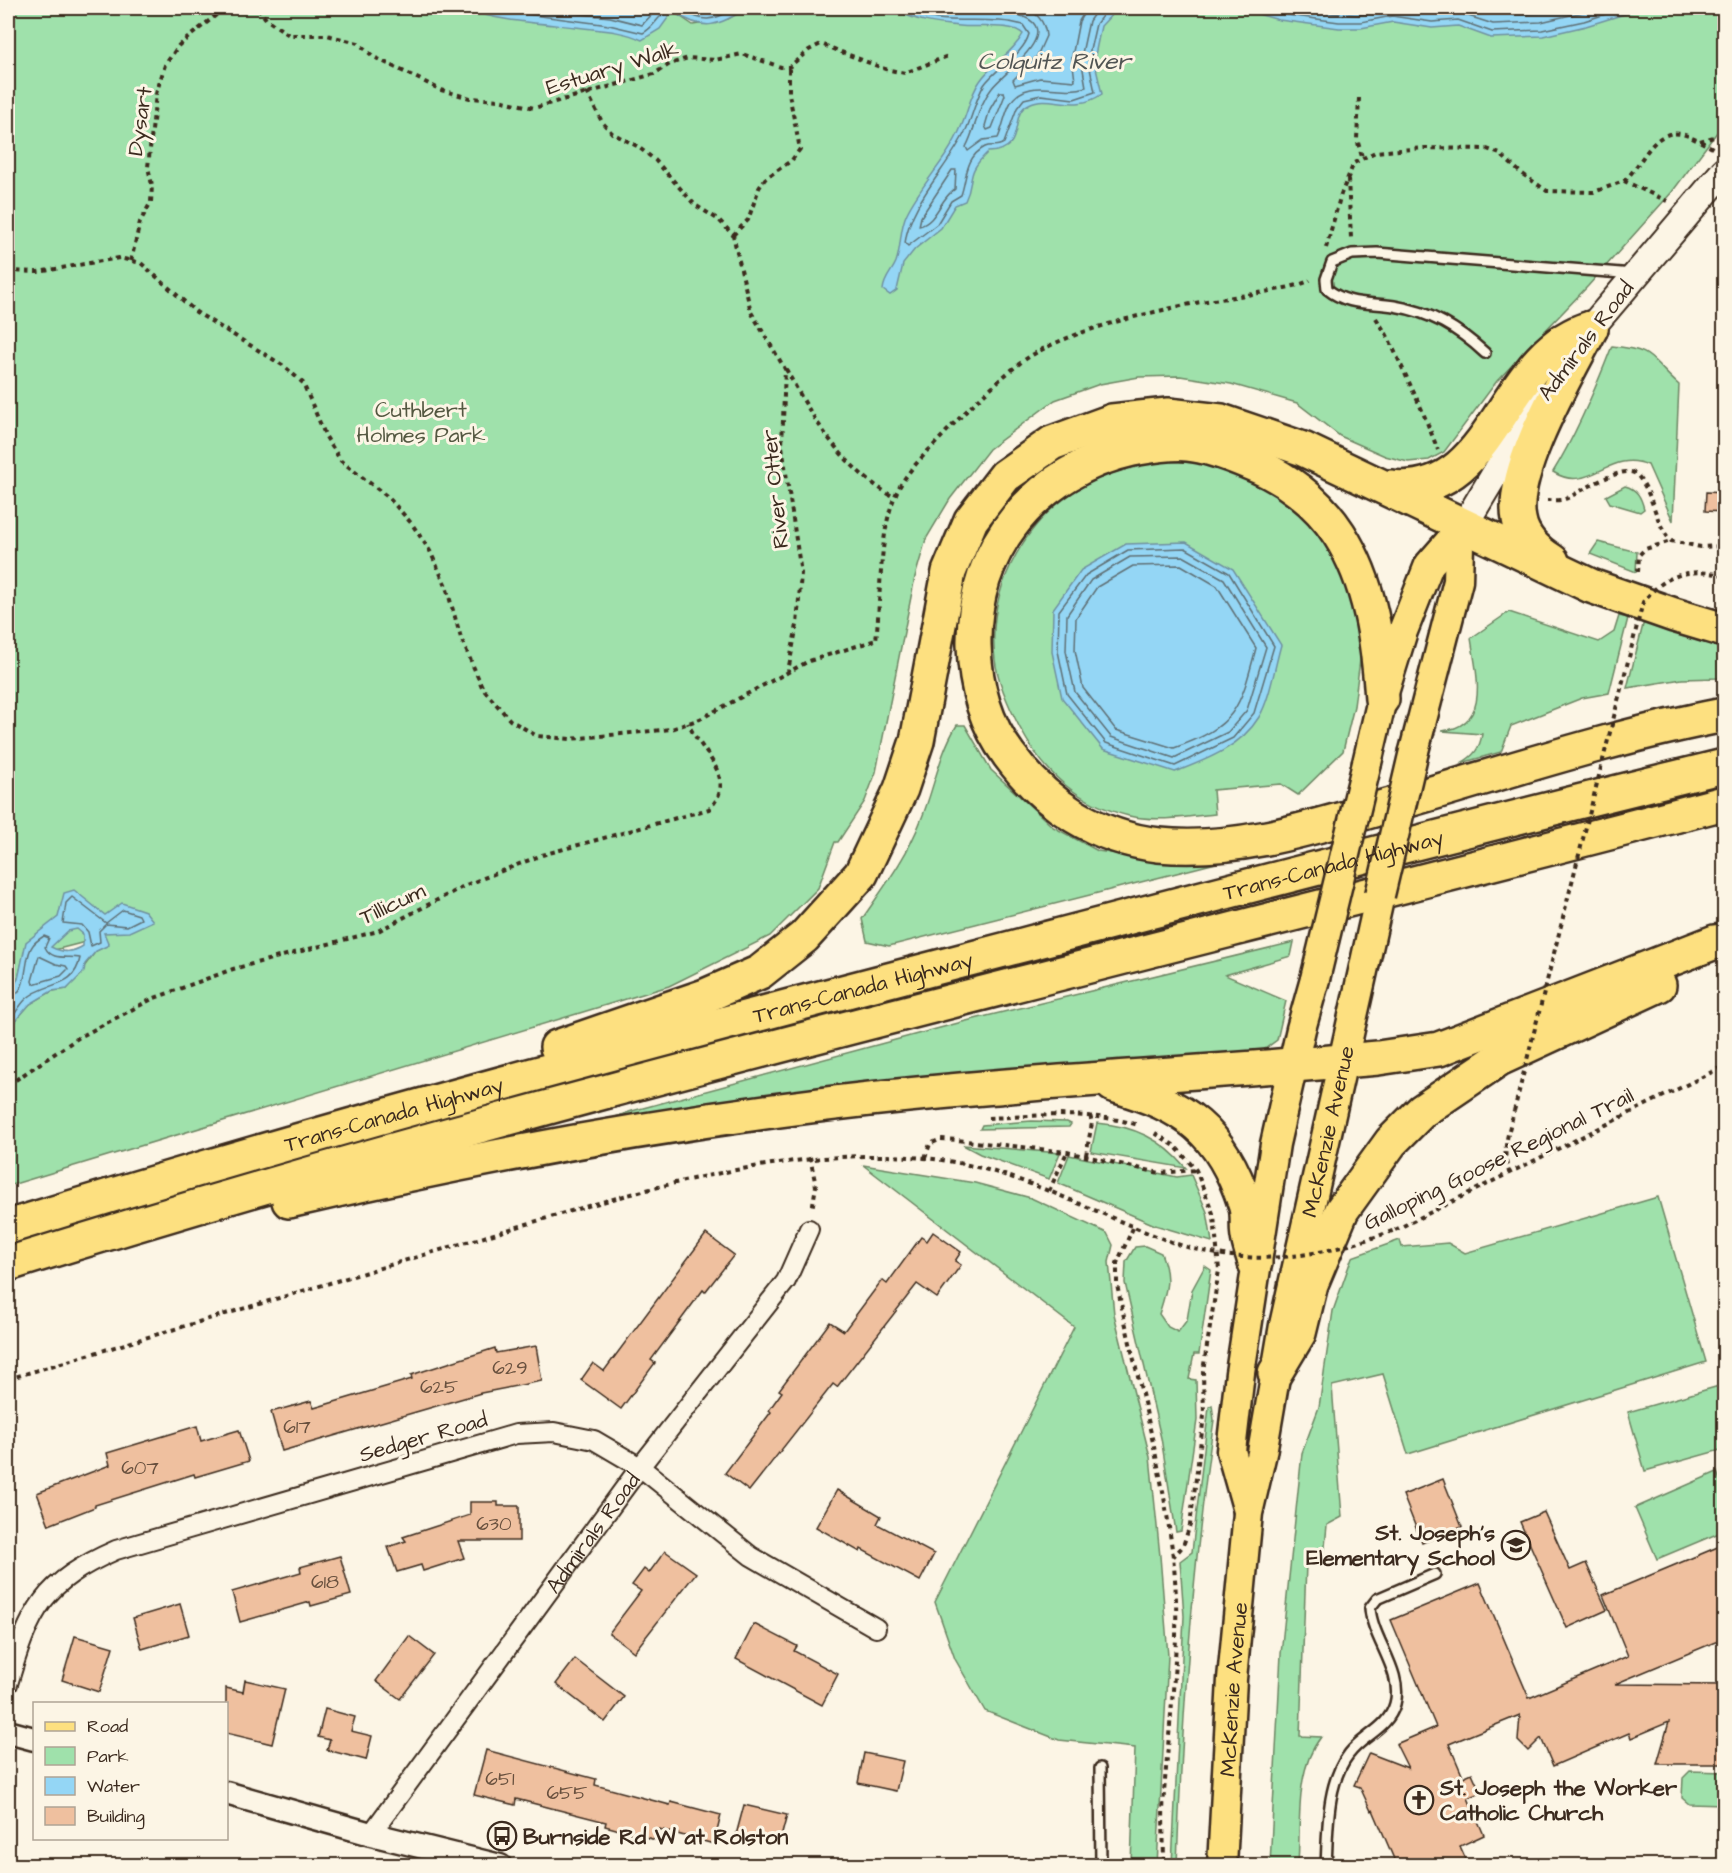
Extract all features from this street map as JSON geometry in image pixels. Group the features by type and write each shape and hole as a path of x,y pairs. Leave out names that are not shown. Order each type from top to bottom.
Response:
{"highway":[{"path":"1388,487 1409,489 1427,486 1460,468 1533,367 1570,334 1590,327"},
{"path":"1590,327 1553,402 1518,491 1518,519 1527,540 1546,557 1591,586"},
{"path":"450,1097 543,1051 705,996 760,972 804,937 861,874 901,789 917,741 949,572 971,520 1005,476 1052,443 1112,421 1168,415 1221,421 1304,449 1388,487 1591,586 1725,630"},
{"path":"1382,699 1379,646 1368,601 1356,566 1338,532 1294,487 1263,468 1224,452 1187,444 1152,445 1108,455 1064,474 1031,501 1005,531 988,564 974,628 974,651 985,711 998,741 1020,770 1041,792 1068,813 1094,828 1120,838 1160,844 1215,847 1277,837 1632,736 1725,716"},
{"name":"Trans-Canada Highway","path":"8,1227 450,1097 1213,894 1725,766"},
{"name":"Trans-Canada Highway","path":"8,1264 532,1110 1725,803"},
{"path":"213,1202 279,1203 522,1152 811,1106 1002,1085 1344,1061 1439,1049 1715,942 1725,941"},
{"path":"1275,1373 1299,1332 1311,1284 1342,1210 1391,1142 1422,1111 1499,1059 1725,955"},
{"path":"1094,1079 1152,1096 1179,1110 1201,1127 1218,1147 1246,1207 1247,1236 1255,1263"}],"main road":[{"name":"Admirals Road","path":"1367,763 1382,699 1403,631 1429,565 1465,524 1541,398 1590,327 1689,213 1721,161"},
{"name":"Admirals Road","path":"1414,751 1458,581 1459,544 1465,524"},
{"name":"McKenzie Avenue","path":"1222,1866 1232,1679 1248,1513 1262,1453 1275,1373 1363,968 1414,751"},
{"name":"McKenzie Avenue","path":"1248,1513 1231,1451 1255,1263 1275,1144 1367,763"}],"street":[{"name":"Admirals Road","path":"371,1834 640,1467 786,1281 809,1229"},
{"name":"Sedger Road","path":"8,1684 21,1640 35,1609 57,1583 83,1564 116,1550 516,1434 554,1432 594,1440 640,1467 751,1556 876,1628"},
{"path":"8,1732 33,1739"},
{"path":"228,1794 473,1862 500,1866"}],"lane":[{"path":"1485,353 1462,332 1444,321 1393,305 1345,300 1327,289 1326,279 1332,262 1352,254 1635,274"},
{"path":"1326,1866 1329,1807 1338,1775 1348,1754 1386,1723 1395,1703 1395,1679 1371,1623 1370,1608 1377,1599 1435,1574"},
{"path":"1100,1768 1101,1866"}],"path":[{"name":"Dysart","path":"130,261 140,222 151,202 152,185 148,167 156,94 165,65 179,45 225,8"},
{"name":"Estuary Walk","path":"258,8 266,19 289,35 327,35 358,44 374,57 441,90 470,98 499,100 534,108 654,74 670,64 688,58 715,60 742,54 781,67 789,67"},
{"path":"733,235 748,220 759,188 765,179 792,160 800,149 789,94 789,67 808,50 821,44 885,69 905,73 948,56"},
{"path":"587,92 602,122 612,133 637,146 655,160 695,205 719,220 733,235 751,312 802,399 847,460 874,486 894,497"},
{"path":"1359,98 1357,139 1362,157"},
{"path":"1324,258 1348,176 1354,163 1375,152 1424,148 1487,149 1500,154 1521,173 1547,191 1593,192 1623,181 1634,171 1659,137 1676,132 1700,142 1721,161"},
{"path":"1700,142 1714,137"},
{"path":"1348,176 1352,254"},
{"path":"1623,181 1689,213"},
{"path":"8,271 38,272 119,258 141,262 196,312 284,366 303,383 326,436 341,461 388,498 412,524 429,551 446,586 461,638 483,689 510,720 537,736 570,739 672,729 824,655 876,640 886,540 894,497 915,465 969,408 1020,363 1040,350 1093,330 1192,304 1306,283 1314,277"},
{"path":"1369,304 1387,335 1439,454"},
{"name":"River Otter","path":"785,369 782,446 801,573 797,626 788,672"},
{"path":"1539,499 1562,500 1615,474 1628,471 1635,473 1644,484 1659,523 1671,541"},
{"path":"1641,576 1638,571 1639,555 1645,549 1671,541 1701,547 1724,547"},
{"path":"1510,1174 1505,1164 1505,1151 1514,1111 1643,602 1667,580 1681,574 1698,571 1723,576"},
{"name":"Tillicum","path":"8,1085 121,1014 169,992 233,969 378,931 466,885 542,855 709,809 718,800 721,787 720,775 688,723"},
{"name":"Galloping Goose Regional Trail","path":"8,1378 580,1209 753,1167 810,1157 925,1158 974,1167 1049,1191 1133,1228 1203,1253 1234,1257 1299,1256 1349,1247 1395,1230 1725,1066"},
{"path":"1086,1155 1092,1124 1090,1115"},
{"path":"981,1119 1090,1115 1115,1118 1148,1129 1175,1146 1196,1170 1214,1216 1219,1270 1203,1371 1204,1416 1190,1524 1183,1546 1173,1557"},
{"path":"925,1158 930,1144 941,1139 1067,1152 1160,1173 1196,1170"},
{"path":"1049,1191 1067,1152"},
{"path":"810,1157 816,1186"},
{"path":"1133,1228 1117,1263 1117,1285 1146,1404 1173,1557 1176,1612 1175,1663 1164,1796 1164,1866"}],"green space":[{"name":"Cuthbert Holmes Park","path":"8,8 560,8 675,13 693,25 728,19 747,8 1724,8 1724,123 1672,192 1588,286 1497,381 1444,452 1429,460 1408,462 1385,456 1340,436 1297,403 1231,384 1180,376 1139,377 1100,384 1055,400 989,449 950,499 926,539 915,577 876,772 865,801 838,842 835,842 818,888 770,936 669,986 8,1186 8,1029 30,1004 52,991 67,989 96,951 108,945 105,937 23,958 18,979 8,994"},
{"path":"1612,346 1644,353 1679,385 1673,521 1648,465 1634,461 1622,462 1578,478 1566,478 1553,472 1585,411"},
{"path":"1163,461 1215,464 1262,480 1293,501 1342,563 1357,613 1360,660 1354,706 1343,751 1298,795 1281,784 1213,790 1215,814 1183,818 1139,818 1110,810 1078,794 1051,772 1029,744 1004,695 995,660 994,633 997,606 1005,579 1016,555 1031,532 1049,512 1070,495 1094,481 1128,468"},
{"path":"1625,486 1633,489 1640,497 1644,509 1640,512 1610,503 1606,496"},
{"path":"1598,542 1637,552 1636,572 1590,554"},
{"path":"1509,612 1599,642 1614,632 1619,616 1628,618 1609,693 1582,698 1511,726 1501,752 1461,763 1476,751 1482,734 1442,731 1458,727 1468,719 1474,708 1477,681 1471,638"},
{"path":"1644,621 1724,644 1724,660 1719,678 1682,679 1627,688"},
{"path":"957,725 965,725 991,770 1053,827 1098,851 1169,862 1220,862 889,946 867,941 862,919 909,847 926,808 941,760"},
{"path":"1294,942 1291,956 1225,975 1286,1001 1277,1040 1262,1051 590,1126 632,1111 962,1022"},
{"path":"1032,1121 1071,1124 1069,1127 980,1129 982,1125"},
{"path":"1097,1123 1123,1127 1146,1136 1167,1149 1186,1168 1091,1152"},
{"path":"963,1145 1060,1153 1049,1179 980,1154"},
{"path":"1069,1155 1177,1177 1191,1175 1207,1212 1212,1242 1155,1225 1058,1183"},
{"path":"863,1165 975,1183 1031,1198 1107,1233 1113,1245 1109,1262 1114,1314 1150,1457 1168,1656 1157,1865 1131,1865 1135,1748 1059,1740 985,1711 955,1659 935,1602 1074,1327"},
{"path":"1658,1197 1706,1362 1408,1454 1383,1374 1332,1386 1342,1517 1327,1525 1324,1558 1320,1563 1306,1564 1300,1736 1321,1737 1306,1766 1300,1798 1298,1865 1270,1865 1281,1654 1302,1453 1319,1407 1333,1311 1352,1257 1400,1240 1402,1247 1448,1243 1465,1253"},
{"path":"1145,1246 1161,1253 1167,1284 1159,1314 1168,1327 1178,1332 1187,1320 1192,1290 1205,1266 1211,1270 1199,1354 1194,1354 1189,1379 1196,1380 1197,1420 1181,1531 1176,1532 1161,1438 1125,1283 1126,1262 1135,1247"},
{"path":"1719,1386 1724,1407 1724,1449 1645,1471 1628,1412"},
{"path":"1212,1405 1214,1420 1189,1642 1177,1865 1172,1865 1184,1616 1180,1561 1192,1552 1209,1407"},
{"path":"1717,1472 1724,1491 1724,1531 1657,1559 1635,1508"},
{"path":"1690,1771 1724,1772 1724,1805 1689,1804 1682,1798 1683,1778"}],"water":[{"path":"461,8 747,8 719,23 703,25 675,13 670,15 660,29 642,40 618,32 502,19"},
{"name":"Colquitz River","path":"893,8 1118,8 1101,26 1094,60 1102,94 1092,100 1082,102 1037,101 1023,109 1009,145 1001,150 988,152 976,166 965,201 955,205 941,228 915,249 903,264 897,290 890,295 883,290 886,279 896,262 907,213 956,139 980,81 1014,47 1023,34 1003,27 934,23 917,19"},
{"path":"1237,8 1644,8 1586,26 1543,36 1491,38 1458,26 1432,28 1393,22 1361,28 1339,28 1279,20"},
{"path":"1186,542 1233,569 1281,645 1263,710 1243,737 1199,763 1175,772 1103,749 1062,698 1052,652 1053,609 1081,570 1126,544"},
{"path":"74,890 105,915 122,903 145,911 153,921 129,932 104,933 109,945 96,951 85,964 84,972 67,989 52,991 30,1004 8,1029 8,994 18,979 26,942 58,917 64,893","holes":["77,929 83,934 83,946 75,950 63,951 51,947 68,931"]}],"building":[{"path":"1706,492 1725,493 1725,512 1705,511"},
{"path":"933,1232 961,1252 955,1261 961,1265 937,1298 917,1284 837,1387 833,1384 749,1491 725,1473 771,1412 769,1410 782,1392 779,1390 830,1322 844,1331 882,1280 887,1284 921,1237 927,1241"},
{"path":"706,1234 734,1255 705,1292 703,1290 651,1360 655,1363 621,1409 581,1380 593,1363 604,1371"},
{"path":"536,1346 542,1381 481,1393 282,1451 271,1412 311,1401 314,1408 412,1379 411,1375 495,1348 496,1353"},
{"path":"197,1426 201,1441 239,1430 249,1461 195,1477 194,1474 95,1505 95,1507 49,1525 37,1493 110,1465 107,1453"},
{"path":"1443,1479 1462,1527 1422,1543 1403,1495"},
{"path":"837,1490 881,1516 877,1524 934,1554 920,1581 861,1549 860,1552 816,1527"},
{"path":"470,1502 498,1502 498,1506 519,1506 519,1541 458,1541 464,1558 423,1571 421,1565 397,1572 388,1547 406,1541 403,1537 470,1515"},
{"path":"1544,1512 1570,1570 1586,1563 1607,1610 1567,1628 1520,1522"},
{"path":"1725,1544 1725,1638 1615,1684 1725,1685 1725,1764 1657,1764 1669,1722 1631,1738 1629,1733 1553,1766 1541,1738 1528,1751 1518,1741 1520,1715 1449,1744 1463,1777 1472,1773 1481,1793 1468,1798 1484,1835 1460,1846 1469,1866 1397,1866 1373,1810 1371,1811 1360,1787 1354,1785 1369,1753 1408,1768 1396,1744 1436,1727 1391,1620 1480,1583 1529,1698 1628,1656 1603,1595"},
{"path":"665,1551 696,1573 634,1652 609,1633 641,1591 632,1585 644,1569 649,1573"},
{"path":"340,1556 351,1595 311,1606 310,1602 240,1622 232,1592 301,1572 300,1567"},
{"path":"180,1604 189,1635 142,1649 133,1618"},
{"path":"754,1624 797,1646 794,1651 838,1674 822,1705 736,1659"},
{"path":"75,1636 113,1647 99,1692 62,1680"},
{"path":"409,1636 434,1655 400,1699 376,1681"},
{"path":"575,1659 624,1697 605,1722 556,1684"},
{"path":"245,1680 285,1689 272,1744 228,1733 226,1688 243,1692"},
{"path":"325,1709 355,1717 351,1731 372,1736 366,1760 327,1750 330,1740 318,1737"},
{"path":"486,1750 596,1779 595,1785 670,1805 671,1802 721,1815 714,1844 659,1829 656,1840 605,1826 606,1822 516,1799 515,1805 474,1795"},
{"path":"864,1753 903,1761 896,1791 858,1783"},
{"path":"744,1805 787,1815 779,1845 736,1835"}],"place":[{"name":"St. Joseph's Elementary School","path":"1516,1545"},
{"name":"St. Joseph the Worker Catholic Church","path":"1419,1800"},
{"name":"Burnside Rd W at Rolston","path":"502,1836"}]}
